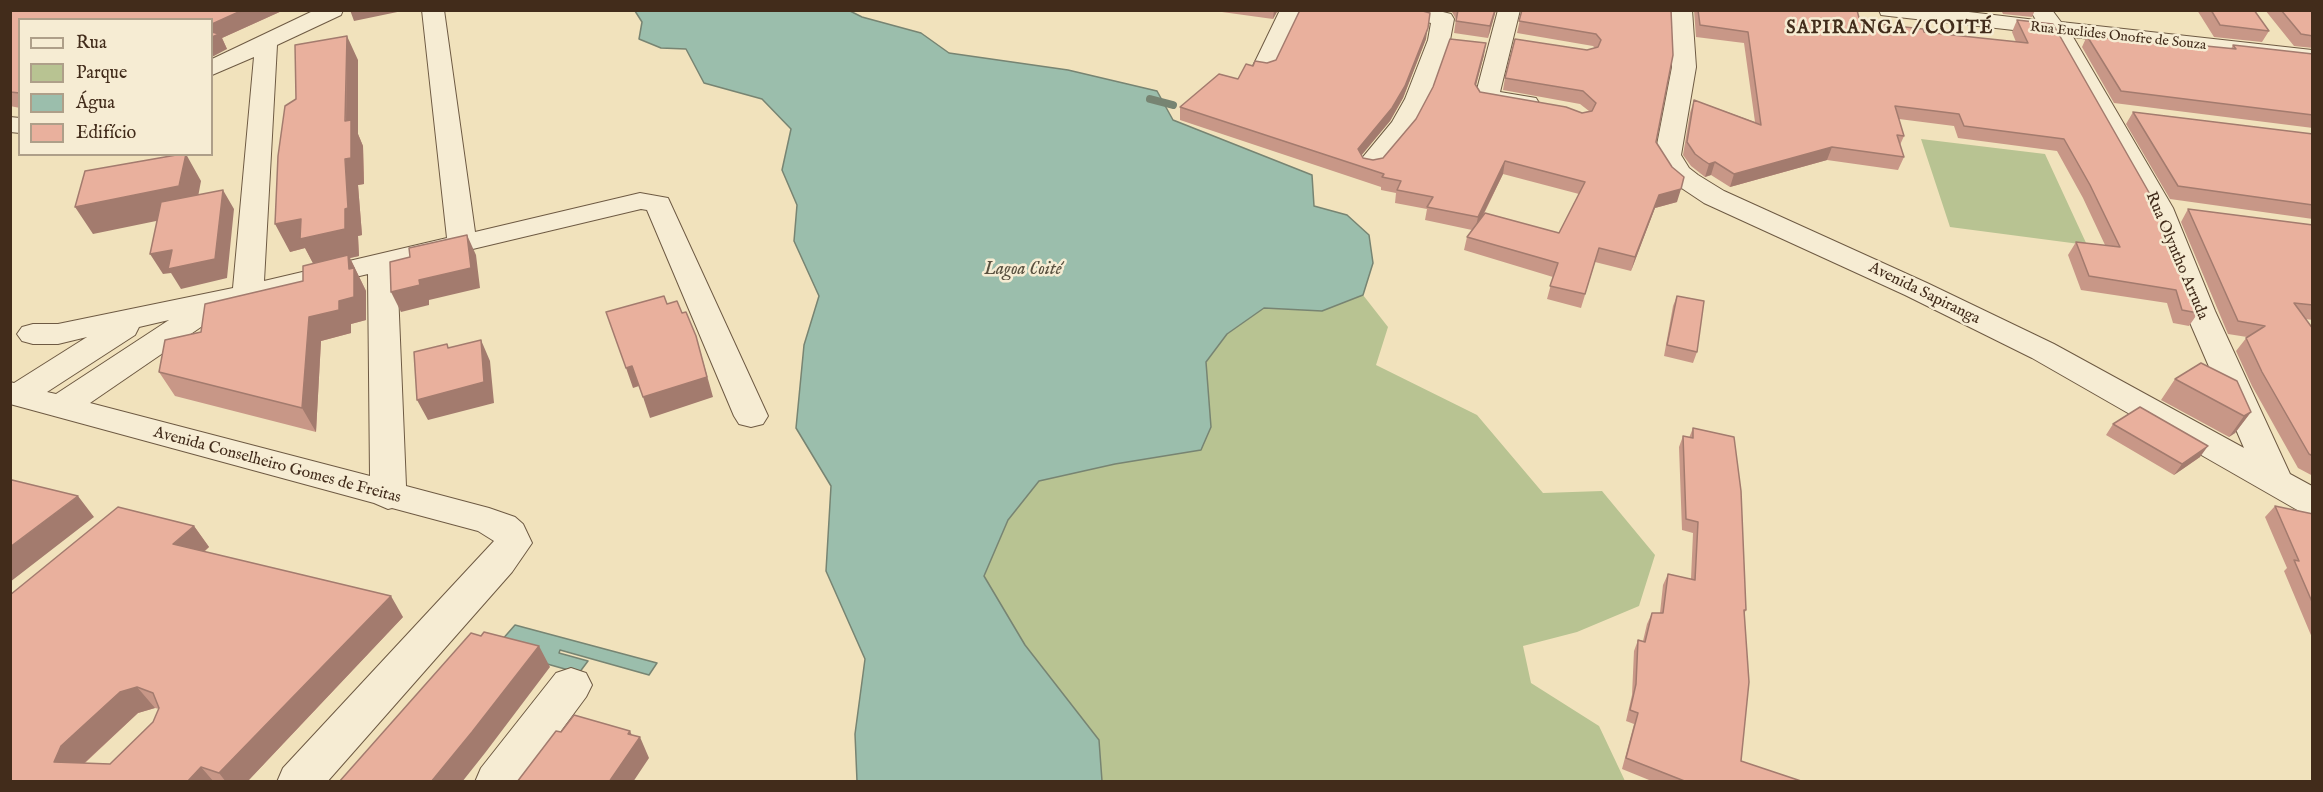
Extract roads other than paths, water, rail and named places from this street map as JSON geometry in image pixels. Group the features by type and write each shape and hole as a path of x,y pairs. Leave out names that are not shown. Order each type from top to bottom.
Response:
{"street":[{"path":"213,68 333,10"},
{"path":"433,10 462,243"},
{"path":"1265,66 1291,10"},
{"path":"1404,10 1443,19 1484,43"},
{"path":"1371,163 1403,125 1417,99 1484,43 1509,10"},
{"name":"Avenida Sapiranga","path":"1682,10 1684,67 1668,155 1689,182 1714,197 1884,274 2043,351 2313,502"},
{"name":"Rua Euclides Onofre de Souza","path":"1889,10 2049,20 2313,57"},
{"name":"Rua Olyntho Arruda","path":"2049,20 2116,112 2170,210 2200,310 2275,480"},
{"path":"2265,28 2286,54"},
{"path":"234,296 266,43"},
{"path":"1484,43 1487,97 1549,107"},
{"path":"33,334 58,334 234,296 632,203 654,202 658,204 752,416"},
{"path":"382,261 388,496"},
{"path":"61,407 234,296"},
{"path":"15,394 142,316"},
{"name":"Avenida Conselheiro Gomes de Freitas","path":"15,394 388,496 489,521 510,534 513,543 499,562 299,782"},
{"path":"497,782 571,685"}],"water":[{"name":"Lagoa Coité","path":"635,11 850,11 862,17 921,33 949,53 1068,70 1157,91 1173,120 1312,175 1314,206 1347,215 1369,235 1373,263 1363,295 1322,311 1264,308 1227,334 1206,362 1211,427 1201,450 1115,464 1039,481 1008,520 984,576 1025,645 1099,740 1102,781 857,781 855,734 865,659 826,571 831,486 796,428 804,345 819,296 794,241 797,205 782,170 791,129 762,99 704,83 686,49 661,48 639,39 642,22"},
{"path":"515,625 657,663 649,675 560,650 559,653 588,661 579,673 494,649"}],"waterway":[{"path":"1150,99 1173,105"}],"district":[{"name":"SAPIRANGA / COITÉ","path":"1890,29"}]}
